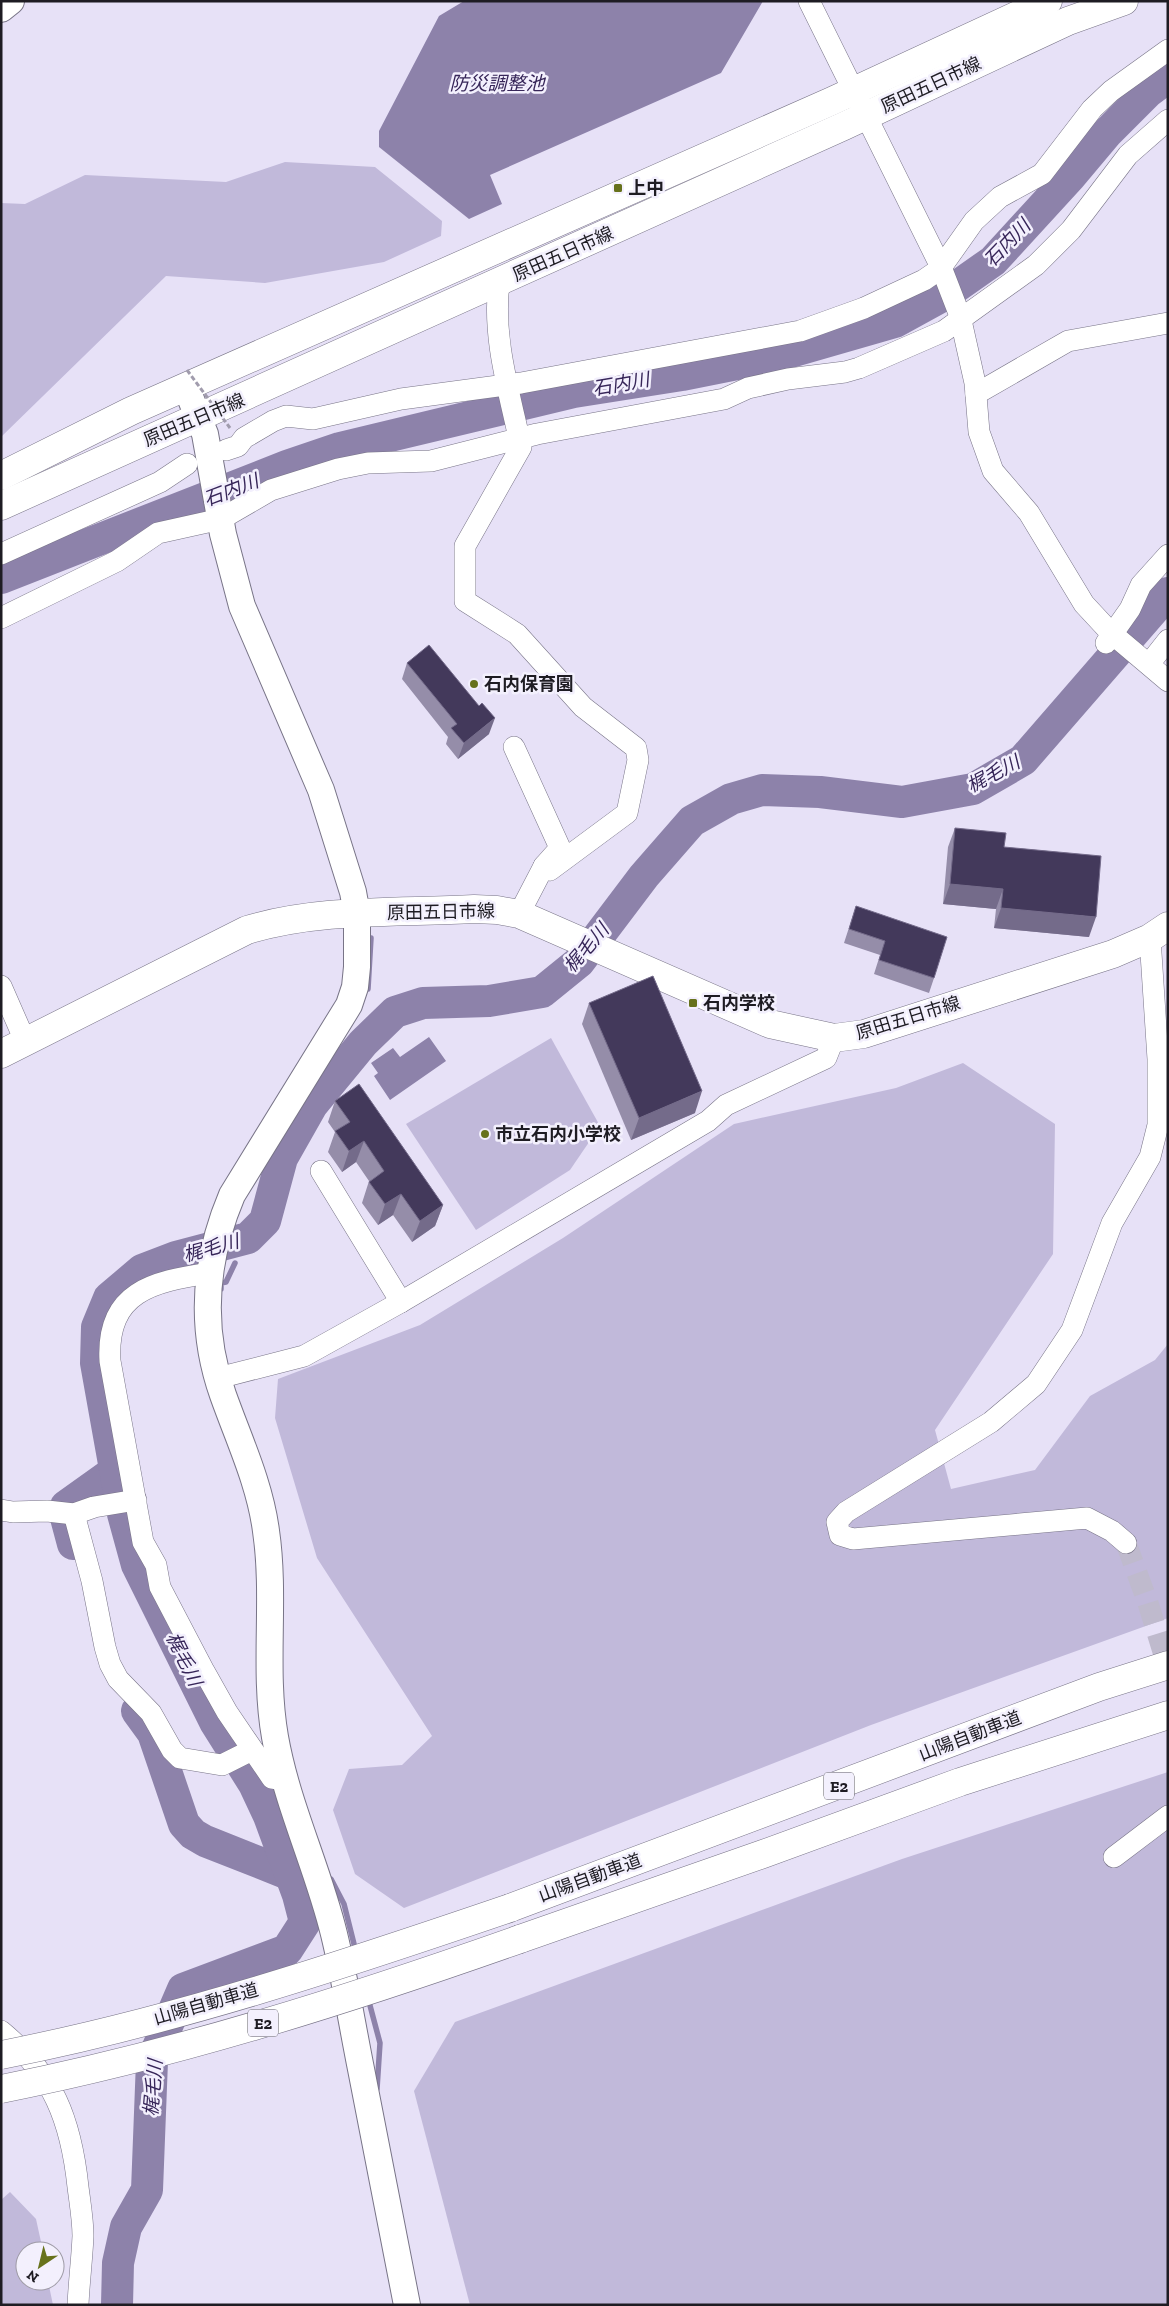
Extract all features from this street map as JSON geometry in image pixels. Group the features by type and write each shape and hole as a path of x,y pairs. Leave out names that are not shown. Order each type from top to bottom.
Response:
{"main road":[{"name":"原田五日市線","path":"1,476 187,378 854,91 1048,1"},
{"name":"原田五日市線","path":"1,506 499,283 866,116 1068,21 1124,1"},
{"name":"原田五日市線","path":"1,1054 247,930 270,923 299,919 357,914 474,909 497,910 519,914 770,1024 834,1038 864,1034 1113,954 1159,932"},
{"name":"山陽自動車道","path":"1,2055 77,2040 182,2012 384,1951 510,1908 1098,1687 1168,1665"},
{"name":"山陽自動車道","path":"1,2088 71,2075 248,2028 398,1982 763,1854 960,1782 1168,1715"}],"street":[{"path":"1,9 10,1"},
{"path":"809,1 942,270 960,318 976,394 980,432 993,471 1029,513 1084,604 1112,637 1168,681"},
{"path":"1,554 160,482 208,458 238,446 242,440 273,421 286,416 313,419 401,399 508,387 802,330 881,300 942,270 974,221 1000,197 1042,174 1092,110 1110,91 1168,50"},
{"path":"1,618 117,561 158,533 220,515 271,490 338,469 368,463 431,461 519,436 724,399 753,387 788,379 845,372 873,363 942,332 1036,264 1071,230 1128,155 1168,120"},
{"path":"499,283 497,301 502,359 522,447 465,546 465,601 517,634 583,707 636,748 638,760 627,812 550,870 544,866"},
{"path":"976,394 1068,340 1168,323"},
{"path":"187,378 199,417 231,570 242,606 324,798 352,889 357,914 357,967 355,987 349,1005 232,1195 216,1238 209,1271 207,1318 209,1344 218,1378 261,1501 267,1533 271,1707 275,1736 285,1780 334,1933 407,2305"},
{"path":"1112,637 1130,609 1144,581 1168,555"},
{"path":"1146,662 1168,640"},
{"path":"514,747 560,848 544,866 519,914"},
{"path":"1126,1543 1112,1531 1087,1518 853,1539 840,1535 837,1522 846,1512 991,1422 1036,1384 1072,1330 1112,1223 1150,1157 1158,1125 1159,932"},
{"path":"1,986 26,1042"},
{"path":"218,1378 304,1356 401,1302 708,1121 726,1105 826,1058 834,1038"},
{"path":"321,1171 401,1302"},
{"path":"209,1271 164,1281 144,1289 123,1308 112,1334 110,1361 132,1500 144,1542 156,1565 160,1587 214,1691 249,1752 272,1778 285,1780"},
{"path":"1,1510 69,1513 132,1500"},
{"path":"69,1513 94,1588 110,1664 118,1679 151,1713 176,1754 186,1760 223,1765 249,1752"},
{"path":"1114,1857 1168,1816"},
{"path":"1,2030 32,2060 46,2078 57,2098 72,2141 82,2224 78,2305"}],"path":[{"path":"187,378 230,428"}],"shaded area":[{"path":"285,162 375,167 442,221 441,236 384,262 265,283 166,276 1,437 1,203 25,204 85,175 226,182"},
{"path":"551,1038 600,1126 570,1170 476,1230 406,1124"},
{"path":"963,1063 1055,1124 1053,1254 935,1430 951,1489 1035,1470 1090,1396 1155,1360 1168,1344 1168,1618 871,1725 404,1908 355,1874 333,1810 349,1769 402,1765 432,1736 317,1558 275,1418 278,1379 420,1325 563,1238 734,1124 896,1088"},
{"path":"1168,1772 1168,2305 470,2305 414,2091 455,2022 902,1859"},
{"path":"10,2192 36,2219 41,2241 15,2241 15,2291 50,2291 53,2305 1,2305 1,2200"}],"water":[{"name":"防災調整池","path":"464,1 763,1 721,73 490,175 502,204 469,219 379,147 379,131 439,16"},
{"path":"429,1037 446,1061 390,1100 374,1076 378,1073 371,1063 393,1048 400,1057"}],"building":[{"path":"429,645 479,706 482,703 495,718 464,743 451,728 457,724 407,663"},
{"path":"955,828 1006,833 1004,847 1101,856 1096,917 1001,908 1003,889 950,884"},
{"path":"856,906 947,937 934,978 879,960 885,941 849,929"},
{"path":"653,976 702,1091 639,1118 589,1003"},
{"path":"359,1084 443,1205 420,1221 401,1194 385,1204 369,1182 384,1171 364,1141 349,1151 335,1131 350,1122 335,1101"}],"waterway":[{"name":"石内川","path":"1,578 287,466 340,448 574,392 682,375 777,356 895,322 946,294 993,261 1070,177 1107,133 1148,92 1168,77"},
{"name":"梶毛川","path":"117,2305 118,2263 126,2227 147,2190 152,2061 183,1989 287,1950 305,1922 298,1895 269,1816 254,1784 215,1722 137,1565 123,1514 96,1363 97,1327 109,1298 142,1270 176,1257 248,1238 265,1221 282,1158 312,1105 363,1043 395,1012 423,1003 489,1001 542,992 579,962 644,876 692,821 731,799 762,790 820,792 902,802 973,789 1023,760 1168,593"},
{"path":"368,989 371,938"},
{"path":"221,1289 221,1283 226,1282 235,1263"},
{"path":"73,1544 65,1514 66,1506 115,1471"},
{"path":"137,1711 153,1733 184,1824 193,1834 205,1841 291,1875"},
{"path":"331,1879 344,1904 356,1952"},
{"path":"368,1998 380,2043 377,2089"}],"tunnel":[{"path":"1126,1543 1148,1603 1168,1668"}],"place":[{"name":"上中","path":"618,188"},
{"name":"石内保育園","path":"474,684"},
{"name":"石内学校","path":"693,1003"},
{"name":"市立石内小学校","path":"485,1134"}]}
